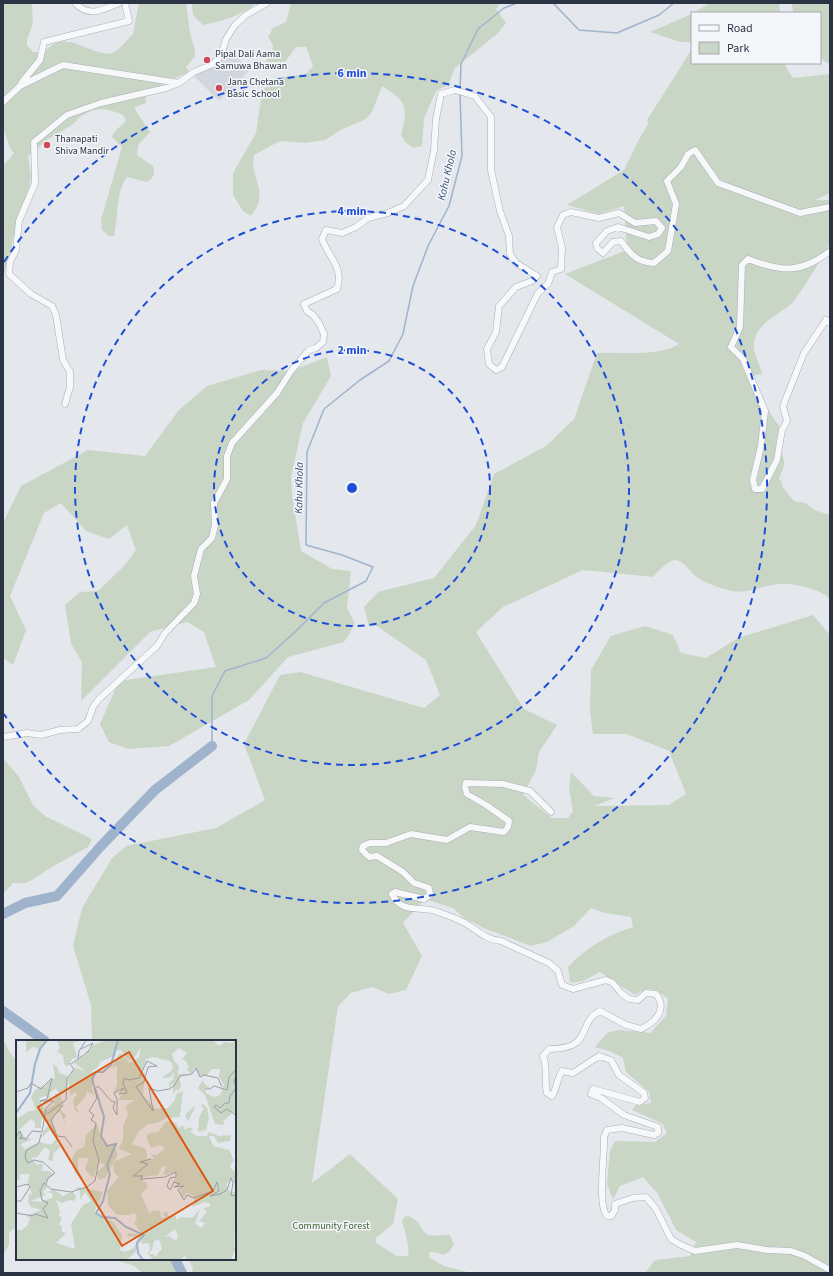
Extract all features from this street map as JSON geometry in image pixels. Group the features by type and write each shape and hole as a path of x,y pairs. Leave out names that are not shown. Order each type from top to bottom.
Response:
{"street":[{"path":"75,3 81,9 99,12 119,3"},
{"path":"3,102 20,86 40,60 44,42 129,21 125,3"},
{"path":"65,404 70,387 70,372 63,360 56,315 52,306 31,294 9,274 10,262 16,250 19,221 35,183 34,142 67,115 102,103 166,88 179,83 194,72 213,64 221,56 226,39 235,25 246,15 267,3"},
{"path":"20,86 63,66 179,83"},
{"path":"3,737 27,733 41,735 60,730 78,729 88,721 99,699 157,646 165,633 194,602 197,594 194,576 201,549 212,538 215,525 214,503 227,479 227,456 232,443 277,393 291,371 309,350 316,348 323,342 324,334 319,323 313,315 307,311 304,304 337,289 340,279 337,267 322,239 324,234 326,230 342,233 356,227 368,218 388,213 404,206 428,180 434,150 436,119 441,94 455,90 476,96 490,117 491,170 500,211 508,236 510,254 516,264 537,276 532,281 516,287 499,306 496,332 487,349 489,364 496,370 502,367 538,293 548,284 552,272 561,269 562,248 557,227 564,214 571,212 599,218 620,213 635,223 656,220 662,228 658,234 649,237 618,227 607,231 596,243 597,248 603,253 612,242 621,241 641,262 654,263 668,251 676,204 666,181 681,167 688,154 695,150 718,184 800,213 830,207"},
{"path":"830,251 816,262 799,267 773,268 748,258 742,265 740,327 731,347 743,359 765,410 761,446 754,480 755,489 762,489 777,460 782,430 787,421 783,406 804,353 826,320 830,324"},
{"path":"551,812 530,791 503,784 466,783 464,787 467,794 509,821 508,827 504,832 470,827 447,840 411,834 386,843 370,843 363,846 362,850 369,856 377,856 398,868 414,883 429,888 430,895 424,899 395,892 392,894 396,903 400,905 436,912 464,923 493,940 501,941 549,963 558,971 562,985 569,988 606,980 613,983 621,993 629,999 638,1000 646,994 656,994 660,998 660,1013 654,1022 641,1029 626,1025 600,1011 594,1014 578,1042 563,1049 549,1049 543,1056 546,1063 545,1083 547,1093 552,1096 562,1071 573,1073 599,1056 611,1060 620,1075 644,1093 645,1098 640,1102 593,1088 591,1094 601,1098 624,1115 658,1127 658,1132 654,1135 622,1128 607,1130 604,1137 602,1184 603,1208 607,1216 611,1216 614,1213 615,1204 633,1198 646,1197 656,1209 671,1239 696,1251 737,1245 766,1250 791,1252 805,1256 830,1270"}],"shaded area":[{"name":"Jana Chetana Basic School","path":"225,49 251,69 219,101 193,75 204,69"}],"green space":[{"path":"3,3 32,3 33,23 27,40 27,45 33,52 44,52 52,45 60,42 68,42 101,53 110,54 119,49 133,34 139,3 186,3 195,56 186,67 189,72 163,84 145,97 146,103 134,108 150,132 138,145 137,155 153,166 154,174 153,177 147,182 127,177 123,183 119,198 114,236 109,236 102,230 101,220 122,147 112,137 114,132 126,120 123,115 105,109 93,110 81,116 72,125 50,138 28,156 31,175 28,194 12,241 11,256 3,275 3,166 14,153 10,148 3,127"},
{"path":"192,3 256,3 238,15 203,25 193,15"},
{"path":"291,3 501,3 496,9 506,23 497,34 455,68 448,85 436,91 424,118 422,146 413,148 405,142 401,134 405,117 404,105 401,100 382,86 372,112 366,119 340,130 325,140 305,143 280,141 254,155 253,164 258,185 259,199 257,207 251,216 243,211 233,195 233,173 256,133 262,91 276,78 306,74 313,66 306,47 296,47 285,62 265,62 272,54 273,45 268,37 273,28 286,22"},
{"path":"710,3 779,3 780,12 695,12"},
{"path":"792,3 830,3 830,63 827,63 821,59 821,12 793,12"},
{"path":"691,14 691,42 680,42 650,32"},
{"name":"Community Forest","path":"691,51 691,64 785,64 793,78 830,74 830,193 815,200 830,200 830,242 813,272 793,302 764,324 756,335 754,350 762,374 752,376 769,411 782,430 778,436 777,444 784,461 779,479 782,482 783,488 794,501 805,503 814,510 830,515 830,599 820,592 787,584 775,584 738,592 732,591 707,583 693,574 683,563 674,560 665,565 653,577 583,570 503,607 476,632 524,709 557,725 539,752 536,770 523,795 552,818 568,818 573,811 569,788 571,772 594,796 615,798 594,806 669,805 686,794 669,751 627,734 593,734 590,710 591,670 611,636 645,626 673,635 681,653 706,658 738,638 813,615 830,635 830,1273 645,1273 655,1260 690,1256 696,1242 676,1230 658,1194 643,1177 620,1186 613,1200 607,1184 610,1151 615,1141 655,1142 667,1133 663,1124 632,1110 636,1105 651,1103 649,1092 626,1072 623,1058 609,1051 595,1047 607,1033 618,1030 650,1033 666,1016 668,999 656,991 648,989 635,995 600,972 583,981 570,983 568,967 582,954 606,938 633,927 631,917 605,913 591,908 574,926 547,942 531,946 486,929 464,918 453,908 425,899 403,923 422,956 406,990 389,994 372,987 351,993 338,1006 312,1183 350,1154 398,1199 393,1224 376,1238 376,1243 397,1256 408,1256 408,1244 402,1222 404,1217 408,1216 413,1218 428,1235 450,1235 454,1244 449,1252 444,1255 429,1252 430,1258 444,1266 471,1273 192,1273 193,1268 189,1260 236,1260 236,1040 92,1040 91,1005 73,946 82,908 112,858 126,846 216,828 265,800 244,744 280,675 300,672 424,708 440,695 426,660 377,626 369,626 364,607 378,592 434,578 476,525 494,474 546,446 574,419 597,353 639,353 661,351 679,344 565,274 627,250 624,206 599,214 567,205 624,170 648,124 647,120"},
{"path":"327,357 331,376 303,423 291,477 292,495 301,551 332,569 351,571 347,608 355,624 344,642 288,657 249,700 169,746 128,749 109,742 100,724 119,681 216,667 204,632 187,622 150,632 81,701 82,662 71,644 65,605 80,592 98,591 125,565 136,550 127,525 109,539 86,531 61,503 44,513 10,596 26,630 13,665 3,658 3,523 21,486 88,450 145,456 179,410 207,386 261,370 291,371"},
{"path":"3,758 19,777 33,805 45,816 92,839 88,847 26,883 13,883 3,894"},
{"path":"3,1039 10,1053 16,1059 16,1228 9,1232 9,1245 3,1255"},
{"path":"115,1260 171,1260 179,1273 143,1273 134,1266"}],"waterway":[{"name":"Kahu Khola","path":"460,90 461,64 478,29 504,8 517,3"},
{"name":"Kahu Khola","path":"553,3 579,30 617,33 659,15 674,3"},
{"name":"Kahu Khola","path":"212,746 212,696 225,671 266,658 324,603 366,581 373,567 342,555 306,545 307,452 324,409 360,380 389,361 403,334 413,286 428,246 449,206 462,156 460,94"},
{"path":"3,914 25,903 57,896 100,847 155,790 212,746"},
{"path":"3,1011 44,1040"},
{"path":"176,1260 182,1273"}],"place":[{"name":"Pipal Dali Aama Samuwa Bhawan","path":"207,60"},
{"name":"Jana Chetana Basic School","path":"219,88"},
{"name":"Thanapati Shiva Mandir","path":"47,145"}]}
